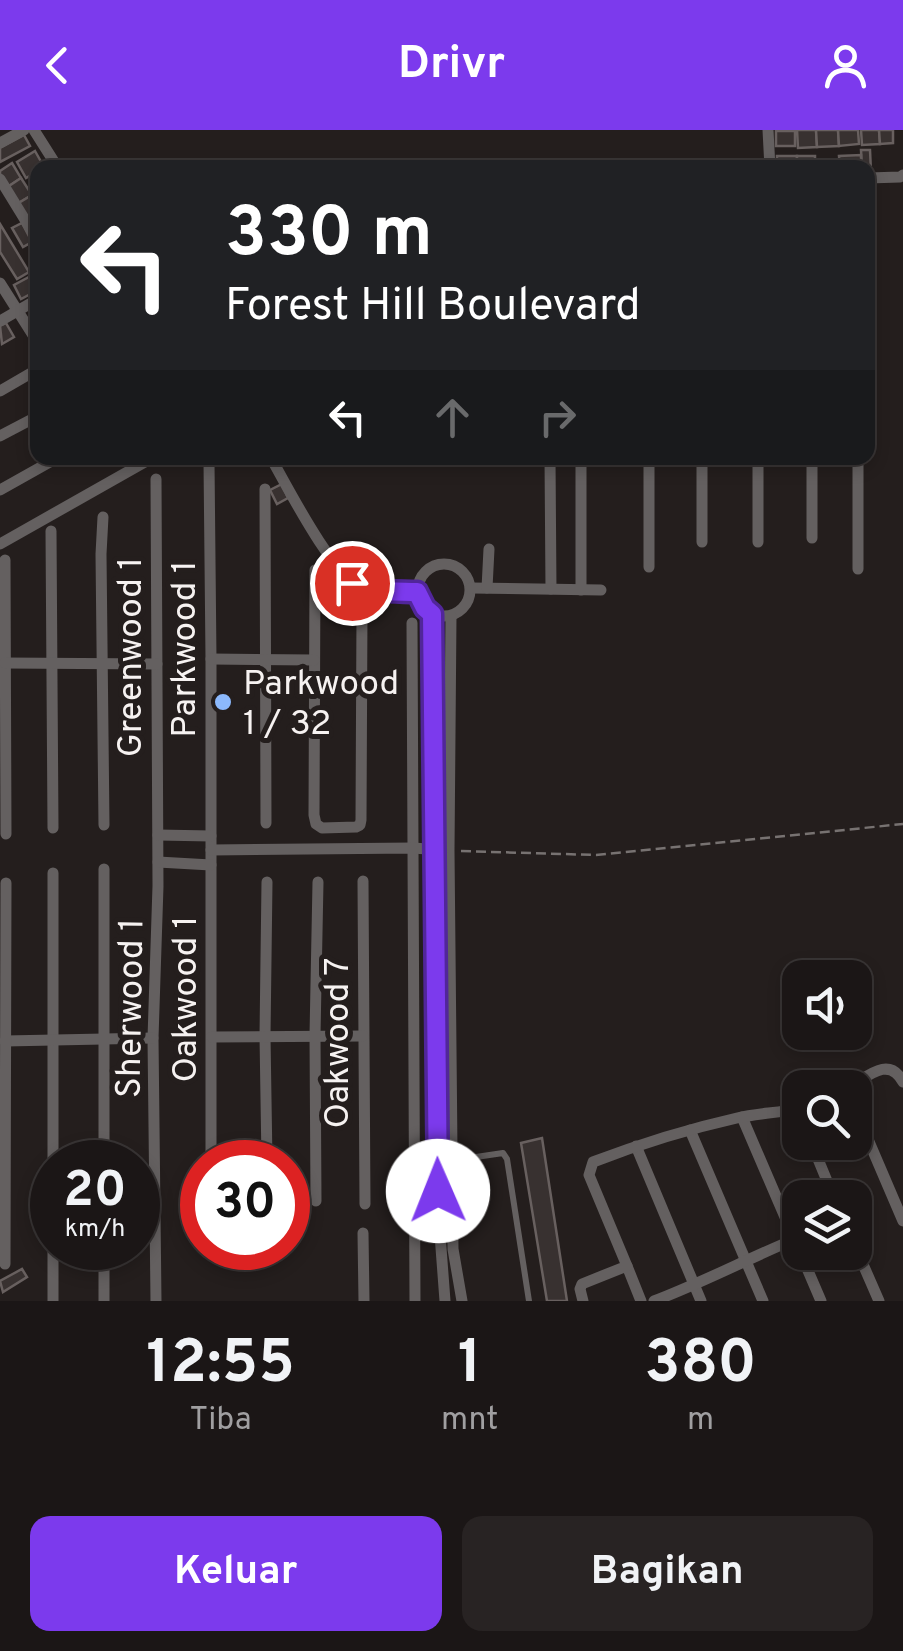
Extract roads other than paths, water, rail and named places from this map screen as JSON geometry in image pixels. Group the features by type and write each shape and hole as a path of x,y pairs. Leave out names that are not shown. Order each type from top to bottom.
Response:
{"street":[{"path":"0,143 24,130"},
{"path":"34,130 53,160"},
{"path":"768,130 770,160"},
{"path":"875,178 903,175"},
{"path":"0,180 30,229"},
{"path":"0,283 30,331"},
{"path":"0,321 30,303"},
{"path":"0,391 30,374"},
{"path":"0,436 30,420"},
{"path":"0,490 44,465"},
{"path":"0,544 140,465"},
{"name":"Parkwood 1","path":"209,465 211,836"},
{"path":"274,465 321,544 352,583 380,591 417,592"},
{"path":"550,465 551,590"},
{"path":"581,465 581,590"},
{"path":"649,465 649,568"},
{"path":"702,465 702,542"},
{"path":"758,465 758,542"},
{"path":"812,465 812,538"},
{"path":"858,465 858,568"},
{"name":"Greenwood 1","path":"156,479 158,835"},
{"path":"266,489 266,823"},
{"path":"102,517 104,825"},
{"path":"50,531 53,828"},
{"path":"487,588 488,549"},
{"path":"5,560 6,834"},
{"path":"447,563 463,571 470,597 466,606 450,616 432,614 417,592 422,574 447,563"},
{"path":"315,570 314,815 316,824 322,828 360,825 362,611"},
{"path":"470,588 601,590"},
{"path":"432,614 439,1221 445,1301"},
{"path":"450,616 453,1249 462,1301"},
{"path":"412,623 415,1301"},
{"path":"211,659 314,660"},
{"path":"5,663 157,664"},
{"path":"158,835 211,836"},
{"name":"Sherwood 1","path":"156,1301 153,1038 158,835"},
{"name":"Oakwood 1","path":"210,1140 211,836"},
{"path":"211,850 450,851"},
{"path":"158,862 211,865"},
{"path":"104,869 104,1140"},
{"path":"53,873 54,1140"},
{"name":"Oakwood 7","path":"363,881 365,1204"},
{"path":"266,882 267,1140"},
{"path":"316,1202 318,882"},
{"path":"4,1264 6,883"},
{"path":"212,1037 363,1036"},
{"path":"5,1041 153,1038"},
{"path":"872,1074 882,1068 894,1069 903,1082"},
{"path":"641,1301 589,1175 593,1162 690,1130 742,1117 782,1113"},
{"path":"742,1117 782,1205"},
{"path":"690,1130 763,1301"},
{"path":"636,1146 701,1301"},
{"path":"872,1149 903,1221"},
{"path":"363,1233 364,1301"},
{"path":"654,1301 782,1244"},
{"path":"583,1301 582,1284 627,1266"},
{"path":"54,1270 54,1301"},
{"path":"104,1270 104,1301"},
{"path":"808,1270 821,1301"},
{"path":"865,1270 879,1301"}],"lane":[{"path":"438,1160 494,1153 502,1153 507,1159 529,1301"}],"place":[{"name":"Parkwood 1 / 32","path":"223,702"}]}
